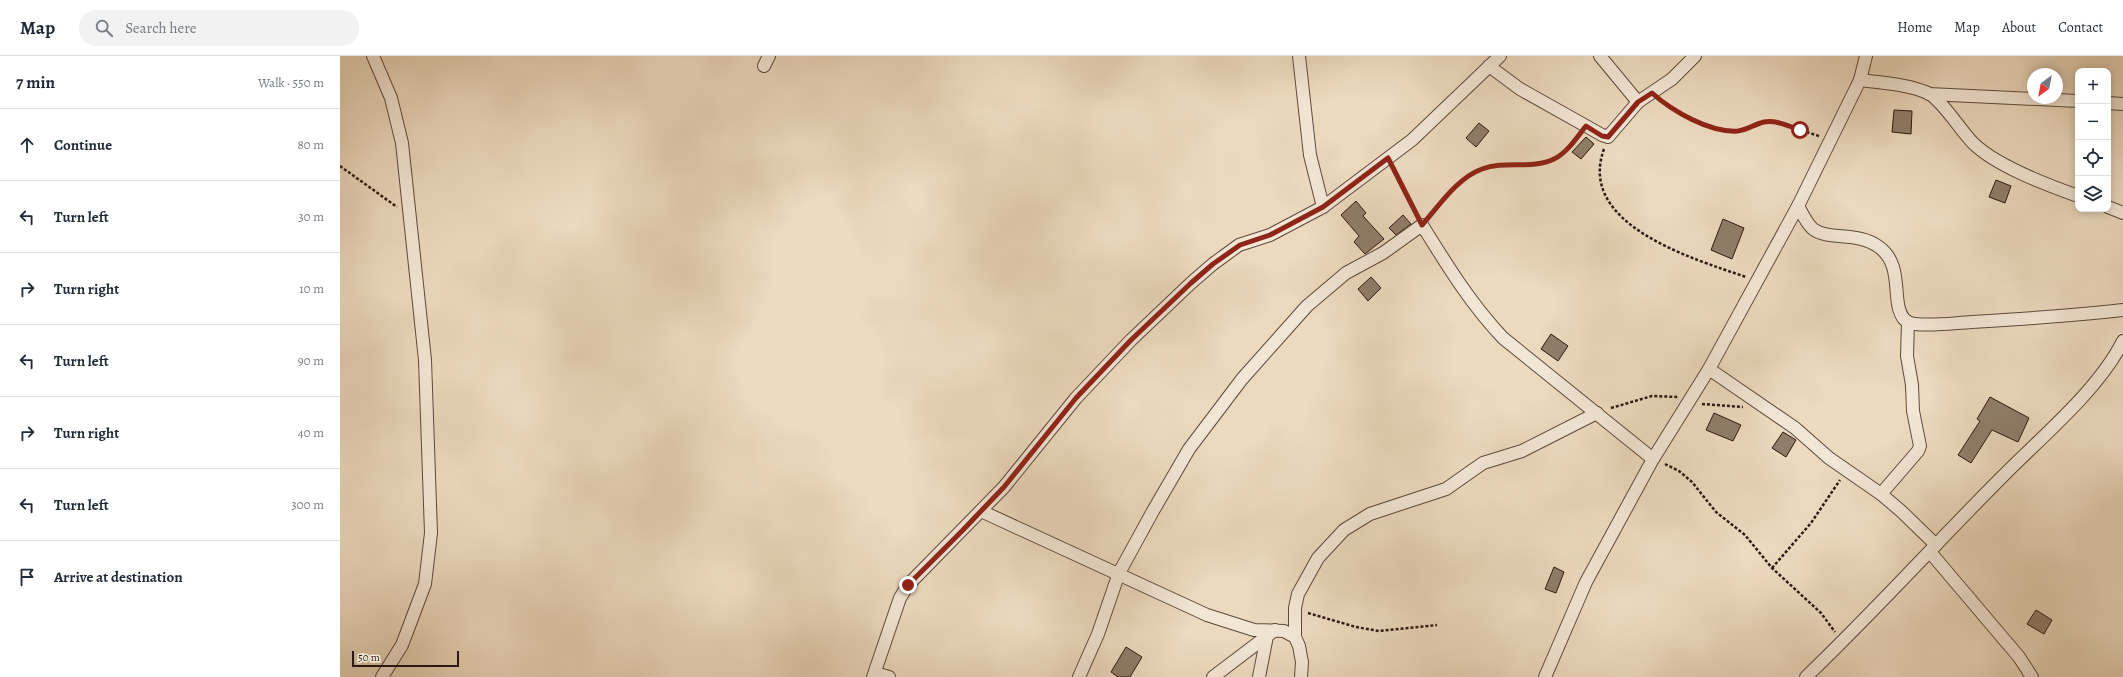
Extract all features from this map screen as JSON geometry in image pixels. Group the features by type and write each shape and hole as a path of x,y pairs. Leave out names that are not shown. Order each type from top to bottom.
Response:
{"street":[{"path":"1299,56 1310,155 1323,207"},
{"path":"889,677 874,675 890,624 900,598 908,585 981,511 1008,481 1076,398 1131,340 1213,264 1240,245 1270,235 1323,207 1412,140 1500,56"},
{"path":"1600,56 1638,102"},
{"path":"1490,66 1520,89 1602,136 1608,137 1638,102 1672,79 1695,56"},
{"path":"1545,677 1586,582 1653,459 1709,369 1758,282 1798,206 1860,80 1866,56"},
{"path":"372,57 391,98 402,142 425,360 431,533 425,584 402,645 382,677"},
{"path":"1860,80 1899,86 1930,94 2075,102"},
{"path":"1930,94 1973,144 1990,156 2024,174 2075,195"},
{"path":"2111,103 2123,104"},
{"path":"1798,206 1812,228 1829,235 1843,235 1863,239 1878,246 1887,255 1896,279 1900,311 1908,322 1914,324 2076,316 2123,310"},
{"path":"2111,208 2123,213"},
{"path":"1080,677 1098,634 1120,573 1153,511 1189,449 1242,379 1284,330 1307,306 1346,274 1383,253 1422,225 1464,292 1481,314 1503,338 1653,459"},
{"path":"1881,494 1909,462 1920,446 1913,411 1912,385 1907,356 1908,322"},
{"path":"1806,677 1844,642 1933,548 2066,413 2098,378 2123,341"},
{"path":"1709,369 1766,406 1795,428 1846,471 1881,494 1901,511 1933,548 2019,657 2032,677"},
{"path":"1301,677 1302,662 1295,637 1295,608 1298,594 1318,558 1344,530 1370,514 1446,489 1483,463 1522,451 1597,413"},
{"path":"981,511 1120,573 1207,614 1239,627 1271,633 1284,631 1295,637"},
{"path":"1213,677 1271,633"},
{"path":"1259,677 1271,633"}],"path":[{"path":"1652,93 1689,118 1722,130 1740,131 1764,122 1772,121 1831,140"},
{"path":"1388,158 1422,225 1466,178 1482,169 1520,163 1542,164 1555,159 1565,151 1586,126"},
{"path":"1608,137 1599,162 1599,178 1604,192 1616,210 1640,232 1665,247 1689,258 1758,282"},
{"path":"340,166 410,217"},
{"path":"1597,413 1652,396 1672,396 1689,401 1731,407 1766,406"},
{"path":"1653,459 1679,471 1692,482 1716,512 1745,535 1772,568 1821,613 1844,642"},
{"path":"1772,568 1811,523 1846,471"},
{"path":"1295,608 1335,622 1379,631 1437,625"}],"building":[{"path":"1894,110 1912,111 1911,134 1892,132"},
{"path":"1479,123 1489,131 1476,147 1466,138"},
{"path":"1586,137 1594,144 1581,159 1572,152"},
{"path":"1996,180 2011,186 2005,203 1989,197"},
{"path":"1356,201 1366,213 1363,216 1384,239 1365,254 1354,242 1359,236 1341,215"},
{"path":"1403,215 1411,224 1396,235 1389,228"},
{"path":"1723,219 1744,228 1732,259 1711,250"},
{"path":"1371,277 1381,288 1368,301 1358,289"},
{"path":"1551,334 1568,346 1558,361 1541,349"},
{"path":"1990,397 2029,418 2018,442 1992,430 1971,463 1958,455 1980,421 1977,419"},
{"path":"1714,413 1741,425 1733,441 1706,430"},
{"path":"1783,432 1796,440 1786,457 1772,448"},
{"path":"1554,567 1564,572 1556,593 1545,589"},
{"path":"2036,610 2052,620 2044,634 2027,624"},
{"path":"1126,647 1142,657 1130,677 1118,677 1111,672"}],"route":[{"path":"908,585 1004,487 1076,398 1131,340 1191,283 1213,264 1240,245 1270,235 1323,207 1388,158 1397,173 1422,225 1466,178 1482,169 1499,165 1520,163 1542,164 1555,159 1565,151 1586,126 1602,136 1608,137 1612,135 1638,102 1652,93 1689,118 1722,130 1740,131 1764,122 1772,121 1800,130"}]}
